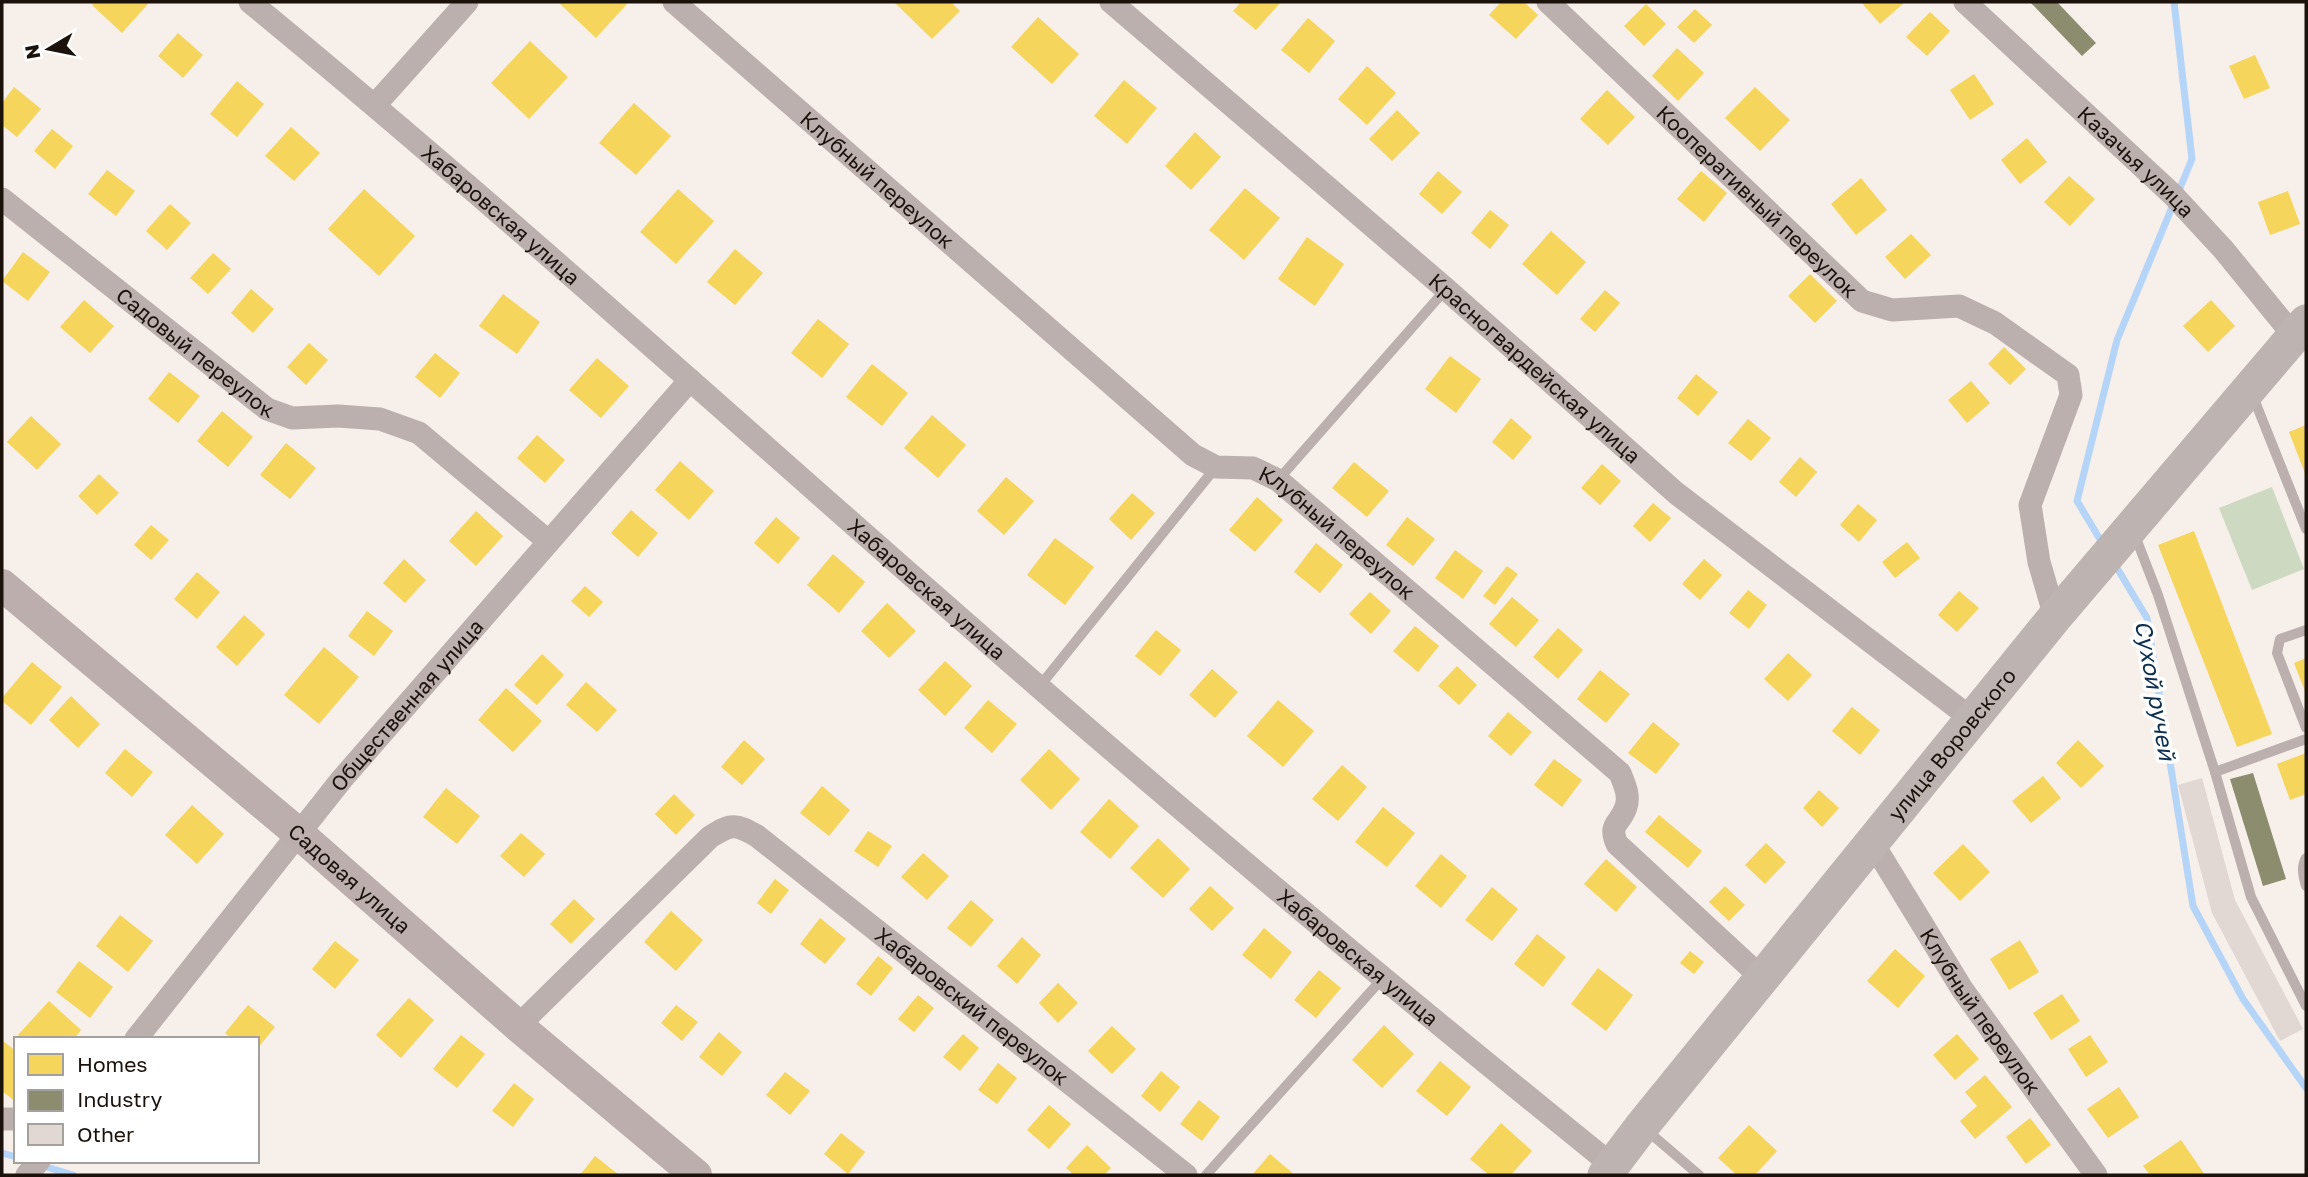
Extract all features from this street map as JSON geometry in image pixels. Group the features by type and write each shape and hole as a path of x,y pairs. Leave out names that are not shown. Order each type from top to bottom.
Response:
{"main road":[{"name":"улица Воровского","path":"1609,1171 1642,1126 2055,617 2300,329"}],"street":[{"name":"Хабаровская улица","path":"250,2 375,105 1039,687 1609,1171"},
{"path":"375,105 467,2"},
{"name":"Клубный переулок","path":"674,2 1193,456 1216,467 1253,468 1278,480 1620,773 1627,792 1626,808 1614,826 1617,845 1762,978"},
{"name":"Красногвардейская улица","path":"1111,2 1446,289 1676,493 1972,719"},
{"name":"Кооперативный переулок","path":"1548,2 1862,301 1892,310 1959,306 1995,323 2068,375 2071,395 2030,505 2039,562 2055,617"},
{"name":"Казачья улица","path":"1965,2 2173,195 2300,329"},
{"name":"Садовый переулок","path":"2,199 267,409 292,418 338,416 380,419 419,433 548,541"},
{"name":"Общественная улица","path":"138,1037 342,779 690,380"},
{"name":"Садовая улица","path":"2,585 298,833 518,1026 695,1175"},
{"name":"Хабаровский переулок","path":"518,1026 710,836 728,826 743,828 757,836 1186,1175"},
{"name":"Клубный переулок","path":"1872,842 1962,989 2096,1175"}],"lane":[{"path":"1278,480 1446,289"},
{"path":"2249,388 2306,529"},
{"path":"1039,687 1216,467"},
{"path":"2131,527 2158,595 2215,772 2251,897 2306,1006"},
{"path":"2306,630 2280,639 2277,653 2306,729"},
{"path":"2215,772 2306,738"},
{"path":"2306,858 2303,877 2306,886"},
{"path":"1206,1175 1382,979"},
{"path":"1642,1126 1699,1175"}],"green space":[{"path":"2272,487 2304,569 2252,590 2219,508"}],"building: Homes":[{"path":"95,2 148,4 122,33 92,5"},
{"path":"894,2 951,2 960,11 932,39"},
{"path":"1241,2 1281,2 1256,30 1233,11"},
{"path":"1501,2 1524,2 1538,15 1516,39 1489,15"},
{"path":"1861,2 1905,2 1880,24"},
{"path":"560,4 627,4 596,38"},
{"path":"1646,4 1666,24 1644,46 1624,26"},
{"path":"1695,9 1712,25 1694,43 1677,27"},
{"path":"1930,12 1950,31 1927,56 1906,37"},
{"path":"1038,17 1079,54 1052,84 1011,47"},
{"path":"1308,18 1335,41 1309,73 1281,50"},
{"path":"178,33 203,55 183,78 158,56"},
{"path":"530,41 568,77 529,119 491,83"},
{"path":"1677,48 1704,73 1678,101 1652,76"},
{"path":"2255,55 2270,88 2244,99 2229,66"},
{"path":"1367,66 1396,93 1367,125 1338,99"},
{"path":"1974,74 1994,104 1970,120 1950,90"},
{"path":"1124,80 1157,108 1127,144 1094,116"},
{"path":"237,81 264,104 237,137 210,114"},
{"path":"14,87 41,109 17,137 2,125 2,103"},
{"path":"1755,87 1790,120 1760,151 1725,118"},
{"path":"1607,90 1635,117 1608,145 1580,119"},
{"path":"634,103 671,136 636,175 599,143"},
{"path":"1397,110 1420,133 1392,161 1369,139"},
{"path":"291,127 320,153 294,181 265,156"},
{"path":"52,129 73,146 55,169 34,151"},
{"path":"1195,132 1221,157 1191,190 1165,166"},
{"path":"2027,138 2047,162 2020,184 2001,160"},
{"path":"107,170 135,191 116,216 88,194"},
{"path":"1438,171 1462,192 1442,214 1419,194"},
{"path":"1701,171 1727,193 1704,222 1677,199"},
{"path":"2069,176 2095,199 2070,226 2044,202"},
{"path":"1861,178 1887,210 1856,235 1831,204"},
{"path":"1245,188 1280,218 1244,260 1209,230"},
{"path":"364,189 415,236 379,276 328,229"},
{"path":"678,189 714,221 676,264 640,232"},
{"path":"2288,191 2300,224 2270,235 2258,202"},
{"path":"170,204 191,223 167,250 146,231"},
{"path":"1490,210 1509,225 1490,249 1471,233"},
{"path":"1551,231 1586,262 1557,295 1522,264"},
{"path":"1911,234 1931,255 1905,279 1885,257"},
{"path":"1307,237 1344,264 1315,306 1278,279"},
{"path":"735,249 763,273 735,305 707,282"},
{"path":"23,252 50,272 28,301 2,281"},
{"path":"213,253 231,269 208,294 190,278"},
{"path":"1810,274 1837,301 1815,323 1788,296"},
{"path":"251,289 274,309 253,333 231,313"},
{"path":"1605,290 1620,303 1595,332 1580,319"},
{"path":"503,294 540,322 517,354 479,326"},
{"path":"84,300 114,326 90,353 60,327"},
{"path":"2211,300 2235,326 2208,352 2183,326"},
{"path":"818,319 849,344 822,378 791,353"},
{"path":"309,343 328,360 306,385 287,367"},
{"path":"2004,347 2026,369 2010,385 1988,364"},
{"path":"435,353 460,373 440,398 415,377"},
{"path":"1450,356 1481,379 1456,413 1425,389"},
{"path":"597,358 629,386 601,418 569,390"},
{"path":"872,364 908,393 882,426 846,397"},
{"path":"169,372 200,396 178,423 148,399"},
{"path":"1696,374 1718,392 1698,416 1677,398"},
{"path":"1971,381 1990,403 1967,423 1948,400"},
{"path":"222,411 253,437 228,467 197,441"},
{"path":"932,415 966,445 938,478 904,448"},
{"path":"31,416 61,444 37,470 7,442"},
{"path":"1511,418 1532,437 1513,460 1492,442"},
{"path":"1748,419 1771,438 1751,461 1728,443"},
{"path":"2306,425 2306,476 2289,432"},
{"path":"537,435 565,460 545,483 517,458"},
{"path":"286,443 316,468 290,499 260,475"},
{"path":"1800,457 1817,472 1796,497 1779,482"},
{"path":"680,461 714,491 689,520 655,490"},
{"path":"1354,462 1389,491 1367,517 1332,488"},
{"path":"1602,464 1621,481 1600,505 1581,488"},
{"path":"99,474 119,493 97,515 78,496"},
{"path":"1006,477 1034,501 1004,535 977,511"},
{"path":"1132,493 1155,513 1131,540 1109,519"},
{"path":"1257,497 1283,520 1255,552 1229,530"},
{"path":"1653,503 1671,518 1650,542 1633,526"},
{"path":"1858,504 1877,520 1859,542 1840,525"},
{"path":"631,510 658,533 638,557 611,533"},
{"path":"476,511 503,536 476,566 449,541"},
{"path":"776,517 800,538 778,564 754,543"},
{"path":"1407,517 1435,539 1413,566 1386,545"},
{"path":"151,525 169,540 151,560 134,545"},
{"path":"2194,531 2272,734 2237,747 2158,545"},
{"path":"1055,538 1094,567 1065,605 1027,575"},
{"path":"1907,542 1920,558 1895,578 1882,562"},
{"path":"1316,543 1343,565 1320,593 1294,572"},
{"path":"1455,550 1483,571 1463,599 1435,578"},
{"path":"833,554 865,582 839,613 807,585"},
{"path":"404,559 426,580 405,603 383,583"},
{"path":"1704,559 1722,575 1700,600 1682,584"},
{"path":"1507,566 1518,574 1495,605 1483,596"},
{"path":"197,572 220,592 197,619 174,599"},
{"path":"585,586 603,602 589,617 571,601"},
{"path":"1748,590 1767,605 1749,629 1729,613"},
{"path":"1959,591 1979,608 1957,632 1938,615"},
{"path":"1370,592 1391,611 1371,634 1349,614"},
{"path":"1512,597 1539,620 1516,647 1489,624"},
{"path":"887,603 916,631 889,658 861,631"},
{"path":"367,611 393,631 374,656 348,636"},
{"path":"244,615 265,634 237,666 216,647"},
{"path":"1415,626 1439,646 1418,672 1393,651"},
{"path":"1558,628 1583,650 1558,679 1533,657"},
{"path":"1156,630 1181,650 1160,676 1135,656"},
{"path":"324,647 359,677 319,724 284,695"},
{"path":"1788,653 1812,675 1788,701 1764,679"},
{"path":"542,654 564,675 537,705 514,685"},
{"path":"2306,658 2306,694 2294,663"},
{"path":"945,661 972,686 945,716 918,690"},
{"path":"32,662 62,687 31,725 2,701 2,698"},
{"path":"1457,666 1477,685 1459,705 1438,686"},
{"path":"1212,669 1238,692 1215,718 1189,695"},
{"path":"1600,670 1630,694 1606,723 1577,699"},
{"path":"586,682 617,710 597,732 566,705"},
{"path":"506,688 542,721 513,752 478,720"},
{"path":"71,696 100,724 78,748 49,720"},
{"path":"988,700 1017,724 992,753 964,728"},
{"path":"1278,700 1314,731 1283,767 1247,736"},
{"path":"1852,707 1880,730 1860,755 1832,731"},
{"path":"1508,712 1532,732 1511,756 1488,736"},
{"path":"1653,722 1680,744 1656,774 1628,753"},
{"path":"744,740 765,759 742,785 721,767"},
{"path":"2078,740 2104,766 2081,788 2056,763"},
{"path":"125,749 153,772 132,797 105,773"},
{"path":"1049,749 1080,779 1051,810 1020,780"},
{"path":"2306,753 2306,794 2290,800 2277,764"},
{"path":"1554,759 1582,780 1562,807 1534,785"},
{"path":"1342,765 1367,787 1338,821 1312,799"},
{"path":"2043,776 2061,798 2031,823 2012,801"},
{"path":"822,786 850,810 829,836 800,813"},
{"path":"446,788 480,816 457,844 423,817"},
{"path":"1819,790 1839,808 1822,827 1803,808"},
{"path":"674,794 695,815 676,835 655,814"},
{"path":"1109,799 1139,826 1110,859 1080,832"},
{"path":"192,805 224,834 197,864 165,835"},
{"path":"1383,807 1415,833 1387,867 1355,842"},
{"path":"1659,815 1702,851 1688,868 1645,832"},
{"path":"868,831 892,846 878,867 854,851"},
{"path":"521,833 545,854 524,877 500,856"},
{"path":"1158,838 1190,869 1163,898 1130,868"},
{"path":"1766,843 1786,862 1765,884 1745,865"},
{"path":"1963,844 1990,872 1960,901 1933,873"},
{"path":"923,853 949,876 927,900 901,877"},
{"path":"1441,854 1467,876 1441,908 1415,886"},
{"path":"1606,859 1637,887 1616,912 1584,884"},
{"path":"775,879 789,890 771,914 757,903"},
{"path":"1210,886 1234,908 1212,931 1189,909"},
{"path":"1725,886 1745,905 1729,921 1709,902"},
{"path":"1492,887 1518,909 1492,941 1465,920"},
{"path":"574,899 595,919 571,944 550,924"},
{"path":"971,900 994,920 971,947 947,928"},
{"path":"671,911 703,940 676,971 644,942"},
{"path":"120,915 153,941 128,972 96,946"},
{"path":"820,918 846,939 825,964 800,944"},
{"path":"1264,928 1292,952 1271,979 1242,955"},
{"path":"1537,934 1566,957 1543,987 1514,964"},
{"path":"1022,937 1041,955 1017,984 997,966"},
{"path":"2020,940 2039,972 2009,990 1990,959"},
{"path":"335,941 359,960 335,989 312,969"},
{"path":"1895,949 1925,976 1898,1008 1867,981"},
{"path":"1690,951 1704,962 1694,974 1680,963"},
{"path":"878,956 893,968 871,996 856,984"},
{"path":"79,961 113,987 90,1018 56,992"},
{"path":"1598,968 1633,995 1606,1031 1571,1004"},
{"path":"1319,970 1341,988 1316,1018 1294,1000"},
{"path":"1058,983 1078,1003 1058,1023 1039,1003"},
{"path":"2062,994 2080,1021 2051,1040 2033,1013"},
{"path":"918,995 934,1008 914,1032 898,1019"},
{"path":"409,998 434,1020 401,1058 376,1035"},
{"path":"49,1001 81,1030 76,1037 18,1035"},
{"path":"248,1005 275,1027 259,1047 259,1037 230,1037 225,1033"},
{"path":"676,1005 698,1022 682,1041 661,1023"},
{"path":"1384,1025 1414,1054 1382,1088 1352,1060"},
{"path":"1112,1026 1136,1049 1112,1074 1088,1051"},
{"path":"719,1032 742,1052 722,1076 699,1057"},
{"path":"963,1034 979,1048 960,1071 943,1057"},
{"path":"1957,1034 1979,1059 1955,1080 1933,1055"},
{"path":"461,1035 485,1054 457,1088 433,1069"},
{"path":"2090,1035 2108,1062 2086,1077 2068,1049"},
{"path":"3,1041 14,1049 14,1100 2,1091"},
{"path":"1440,1061 1471,1087 1447,1116 1416,1091"},
{"path":"998,1063 1017,1078 997,1104 978,1090"},
{"path":"1161,1071 1180,1087 1160,1112 1141,1096"},
{"path":"785,1072 810,1091 790,1115 766,1095"},
{"path":"1985,1075 2012,1107 1975,1139 1960,1121 1977,1106 1965,1092"},
{"path":"514,1083 534,1099 513,1127 492,1111"},
{"path":"2119,1087 2139,1117 2108,1138 2087,1109"},
{"path":"1199,1100 1220,1117 1202,1141 1180,1124"},
{"path":"1049,1105 1071,1124 1049,1149 1027,1130"},
{"path":"2030,1118 2051,1145 2026,1164 2006,1137"},
{"path":"1501,1123 1532,1151 1511,1175 1489,1175 1470,1159"},
{"path":"1749,1125 1777,1151 1755,1175 1737,1175 1718,1158"},
{"path":"841,1133 865,1152 848,1174 824,1154"},
{"path":"2181,1140 2205,1175 2150,1175 2143,1166"},
{"path":"1087,1145 1111,1168 1104,1175 1074,1175 1066,1168"},
{"path":"1270,1154 1295,1175 1252,1175"},
{"path":"595,1156 619,1175 580,1175"}],"building: Industry":[{"path":"2030,2 2057,2 2096,43 2082,56"},
{"path":"2253,773 2286,879 2263,886 2230,779"}],"building: Other":[{"path":"2202,778 2235,900 2303,1029 2280,1041 2212,913 2178,785"}],"waterway":[{"name":"Сухой ручей","path":"2104,546 2077,501 2117,340 2192,159 2174,2"},
{"name":"Сухой ручей","path":"2114,563 2147,618 2193,906 2243,999 2306,1088"},
{"path":"2,1153 14,1156"},
{"path":"40,1165 73,1175"}]}
